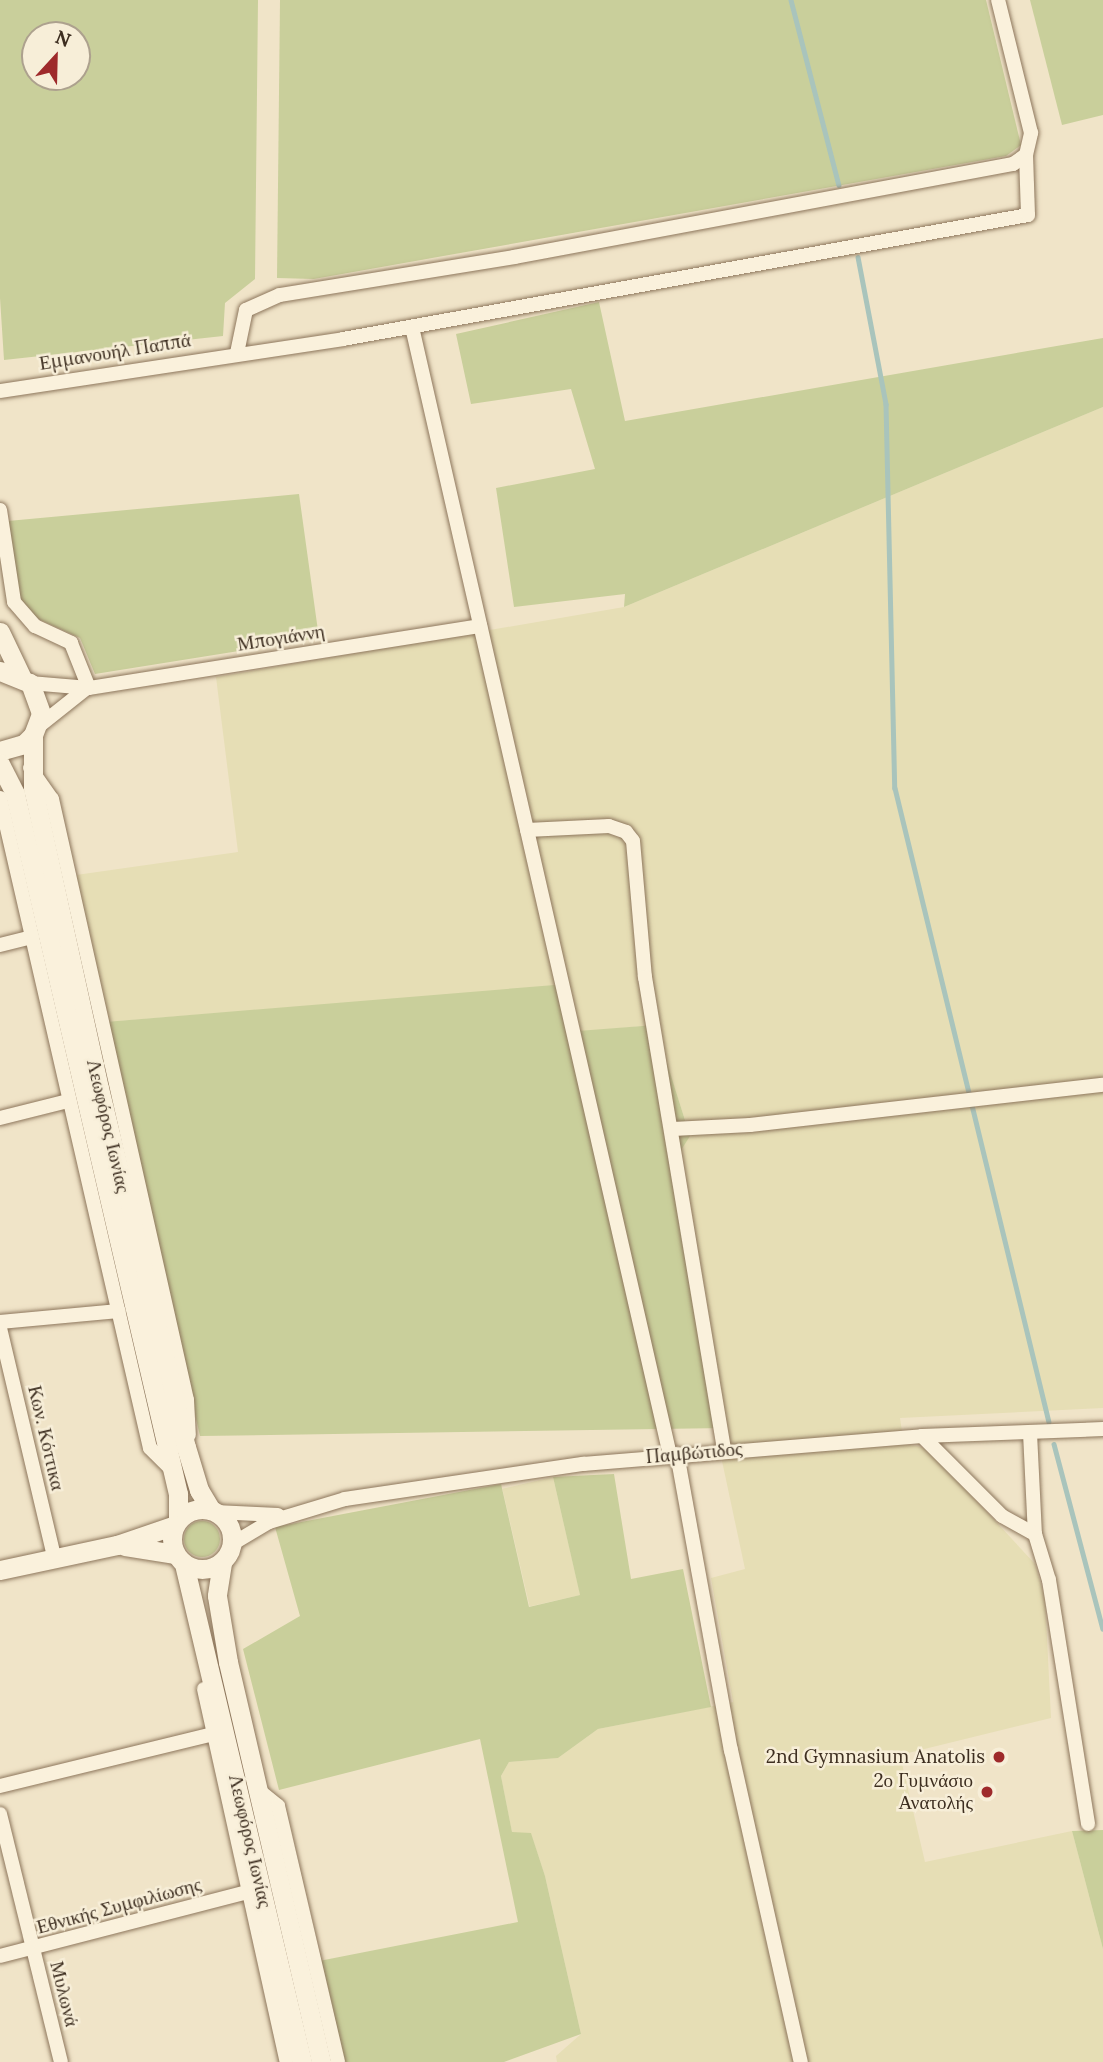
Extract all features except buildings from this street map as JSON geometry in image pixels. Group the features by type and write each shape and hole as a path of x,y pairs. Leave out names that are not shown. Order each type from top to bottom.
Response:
{"street":[{"path":"237,353 246,310 280,295 993,169 1026,155 1031,133 998,0"},
{"name":"Εμμανουήλ Παππά","path":"0,391 412,327 1028,215 1026,155"},
{"path":"412,327 674,1454 731,1750 801,2062"},
{"path":"0,509 14,602 35,626 71,643 89,688"},
{"name":"Μπογιάννη","path":"25,679 89,688 480,626"},
{"name":"Λεωφόρος Ιωνίας","path":"0,632 40,703 30,768 99,1088 186,1447 199,1490 213,1511"},
{"path":"0,671 25,679"},
{"name":"Μπογιάννη","path":"36,730 89,688"},
{"path":"0,751 12,750 36,730"},
{"name":"Λεωφόρος Ιωνίας","path":"0,764 15,794 172,1470 179,1503 176,1522"},
{"path":"0,798 150,1448 172,1470"},
{"path":"527,830 610,826 621,828 633,841 645,977 673,1129 690,1264 724,1451"},
{"path":"0,945 32,937"},
{"path":"673,1129 750,1125 1103,1085"},
{"path":"0,1118 68,1101"},
{"path":"0,1322 118,1311"},
{"name":"Κων. Κόττικα","path":"0,1328 54,1557"},
{"name":"Παμβώτιδος","path":"232,1545 290,1514 345,1499 481,1478 674,1454 922,1436 1103,1429"},
{"path":"1030,1433 1035,1534 1049,1580 1088,1824"},
{"path":"922,1436 1002,1516 1035,1534"},
{"path":"0,1570 117,1545 176,1522 193,1510 213,1511 229,1526 232,1545 222,1563 203,1570 180,1559 117,1545"},
{"name":"Παμβώτιδος","path":"213,1511 290,1514"},
{"path":"176,1522 171,1539 180,1559"},
{"name":"Λεωφόρος Ιωνίας","path":"180,1559 200,1619 302,2062"},
{"name":"Λεωφόρος Ιωνίας","path":"222,1563 219,1611 257,1789 321,2062"},
{"name":"Λεωφόρος Ιωνίας","path":"200,1619 195,1646 287,2062"},
{"path":"0,1786 214,1734"},
{"name":"Λεωφόρος Ιωνίας","path":"257,1789 278,1805 338,2062"},
{"name":"Μυλωνά","path":"0,1814 61,2062"},
{"name":"Εθνικής Συμφιλίωσης","path":"0,1956 248,1892"}],"shaded area":[{"path":"1103,407 1103,1408 900,1418 904,1444 922,1447 937,1458 1035,1564 1045,1598 1051,1718 900,1755 925,1862 1072,1831 1103,1949 1103,2062 557,2062 556,2056 581,2034 545,1876 531,1834 512,1833 501,1776 509,1762 558,1758 598,1729 733,1702 711,1578 745,1569 715,1428 680,1152 690,1135 654,1025 577,1032 386,1000 105,1022 76,875 238,852 216,677 624,607"},
{"path":"553,1477 580,1595 530,1607 502,1489"}],"green space":[{"path":"0,0 258,0 255,279 225,303 223,336 4,360 0,298"},
{"path":"280,0 986,0 1021,145 1006,156 314,279 277,278"},
{"path":"1030,0 1103,0 1103,115 1062,125"},
{"path":"599,302 625,421 1103,338 1103,407 624,607 625,594 514,607 496,488 595,469 571,389 471,404 456,334"},
{"path":"299,494 319,638 95,674 80,638 34,617 20,598 8,521"},
{"path":"567,984 578,1031 655,1025 690,1136 680,1152 725,1428 200,1436 105,1022"},
{"path":"614,1474 631,1579 683,1569 711,1707 598,1729 558,1758 509,1762 501,1776 512,1832 531,1833 545,1876 581,2034 504,2062 342,2062 319,1961 518,1922 480,1739 279,1790 243,1649 300,1616 275,1527 501,1484 529,1607 580,1595 553,1477"},
{"path":"202,1521 215,1526 220,1539 215,1552 202,1557 189,1552 184,1539 189,1526"},
{"path":"1103,1830 1103,1949 1072,1831"}],"waterway":[{"path":"791,0 839,185"},
{"path":"858,257 886,404 895,788 1049,1422"},
{"path":"1054,1444 1103,1629"}],"place":[{"name":"2nd Gymnasium Anatolis","path":"999,1757"},
{"name":"2ο Γυμνάσιο Ανατολής","path":"987,1792"}]}
